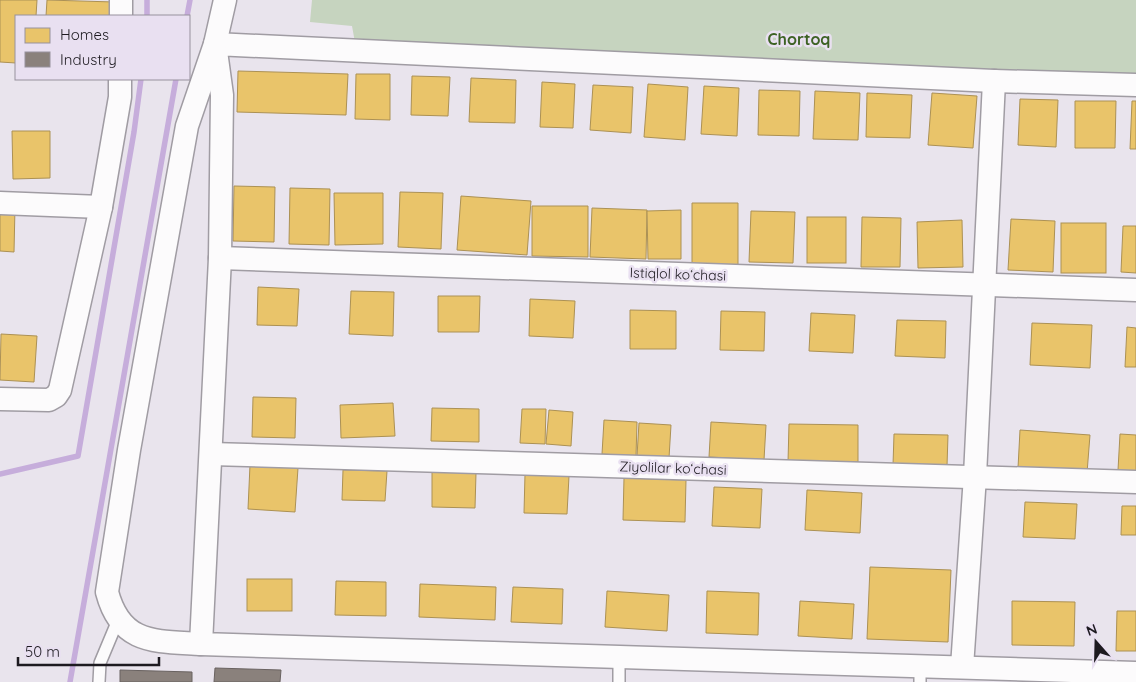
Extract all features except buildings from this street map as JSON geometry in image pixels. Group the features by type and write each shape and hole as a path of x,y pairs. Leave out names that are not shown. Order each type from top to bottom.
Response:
{"street":[{"path":"121,0 121,15"},
{"path":"225,0 215,44 187,126 129,450 108,592 111,607 118,620 130,631 143,638 158,641 201,644 619,656 920,674 962,667 1136,673"},
{"path":"215,44 1136,85"},
{"path":"201,644 220,258 222,95 215,44"},
{"path":"0,400 49,400 56,396 60,390 101,207 120,96 120,80"},
{"path":"962,667 975,476 994,80"},
{"path":"0,203 101,207"},
{"name":"Istiqlol koʻchasi","path":"220,258 1136,290"},
{"name":"Ziyolilar koʻchasi","path":"211,454 1136,482"}],"lane":[{"path":"99,682 100,663 118,620"},
{"path":"619,656 619,682"}],"green space":[{"path":"312,0 1136,0 1136,76 356,48 352,26 310,22"}],"waterway":[{"path":"147,0 147,15"},
{"path":"187,15 190,0"},
{"path":"0,474 78,456 134,132 141,80"},
{"path":"70,682 176,80"}],"district":[{"name":"Chortoq","path":"799,39"}]}
